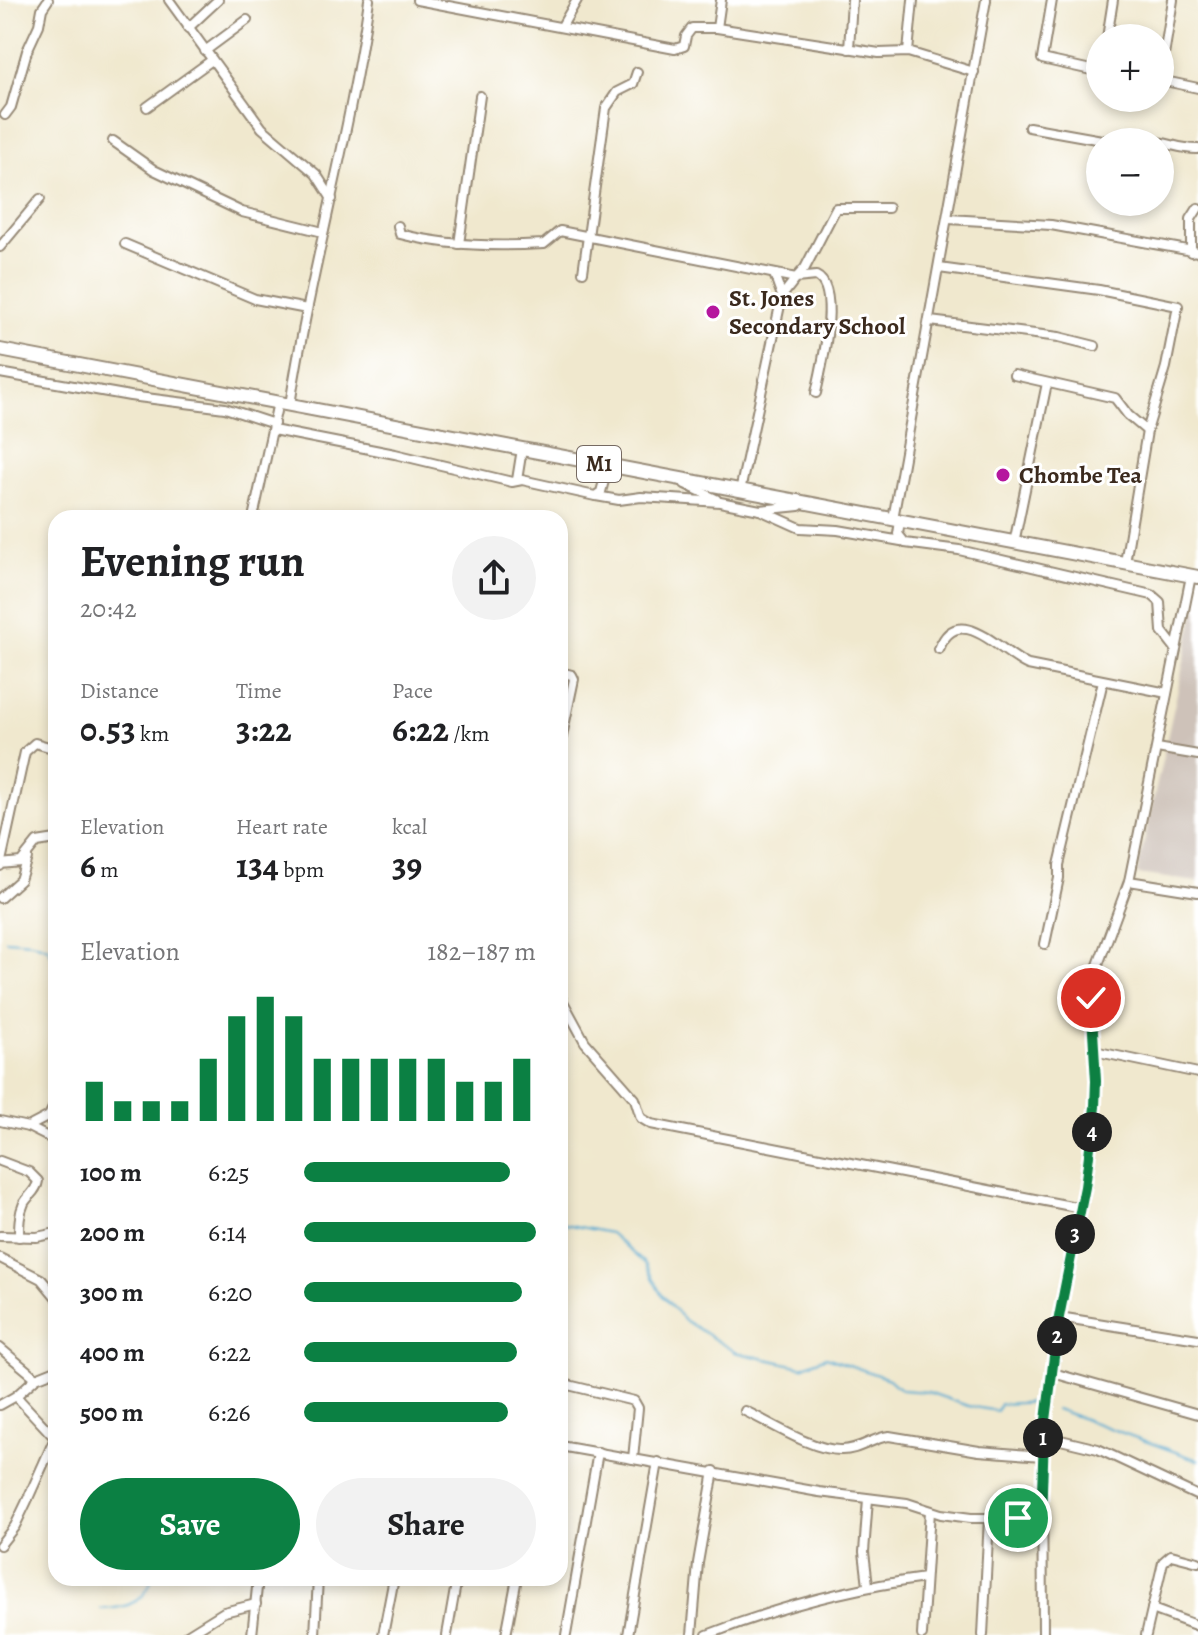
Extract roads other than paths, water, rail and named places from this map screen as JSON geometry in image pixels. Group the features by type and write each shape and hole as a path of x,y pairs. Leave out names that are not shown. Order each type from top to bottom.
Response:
{"highway":[{"name":"M1","path":"0,350 1195,576"}],"street":[{"path":"5,115 11,107 27,51 48,0"},
{"path":"169,0 262,128 316,174 332,200"},
{"path":"188,28 218,0"},
{"path":"255,510 273,427 284,404 332,200 354,97 369,0"},
{"path":"417,0 675,49 684,46 692,28 717,28 849,49 908,52 974,72"},
{"path":"562,26 577,0"},
{"path":"717,28 721,0"},
{"path":"849,49 852,0"},
{"path":"908,52 913,0"},
{"path":"901,541 896,520 986,0"},
{"path":"1052,0 1042,59 1086,69"},
{"path":"1109,24 1113,0"},
{"path":"1169,24 1173,0"},
{"path":"205,51 247,20"},
{"path":"147,107 212,60"},
{"path":"583,272 606,108 617,92 633,84 637,72"},
{"path":"1174,83 1198,88"},
{"path":"459,244 480,96"},
{"path":"1029,127 1086,137"},
{"path":"113,141 154,170 234,208 264,219 323,232"},
{"path":"1174,145 1198,149"},
{"path":"0,247 40,199"},
{"path":"740,491 782,296 805,268 836,208 888,208"},
{"path":"948,219 1051,225 1194,252 1191,219 1198,208"},
{"path":"398,226 400,234 428,242 459,244 544,244 560,231 774,274 822,279 828,292 825,344 816,393"},
{"path":"125,244 236,292 271,303 307,309"},
{"path":"939,268 1099,290 1178,306 1166,367 1147,431 1125,563"},
{"path":"774,274 782,296"},
{"path":"930,321 1059,337 1095,346"},
{"path":"0,373 130,396 225,408 273,427 499,479 619,500 641,497 720,502 760,510 819,506"},
{"path":"1014,375 1115,398 1128,415 1147,431"},
{"path":"1014,543 1047,383"},
{"path":"517,480 522,449"},
{"path":"595,496 601,492 608,466"},
{"path":"671,478 720,502"},
{"path":"760,510 792,526 838,530 999,558 1152,595 1160,602 1162,631 1176,649"},
{"path":"1043,1635 1042,1456 1059,1317 1081,1208 1095,1107 1090,1013 1093,982 1129,881 1176,649 1195,576"},
{"path":"939,649 943,638 955,631 976,631 1028,665 1167,693"},
{"path":"568,674 574,679 568,708"},
{"path":"1045,944 1059,865 1103,681"},
{"path":"27,858 0,865 25,752 35,743 48,747"},
{"path":"1157,748 1198,755"},
{"path":"0,898 20,880 27,858 37,842 48,840"},
{"path":"1129,881 1198,892"},
{"path":"568,1011 585,1042 635,1099 641,1118 651,1124 1081,1208"},
{"path":"1094,1051 1198,1073"},
{"path":"28,1127 48,1117"},
{"path":"0,1121 28,1127 48,1137"},
{"path":"0,1161 29,1172 38,1181 38,1187 24,1205 19,1237"},
{"path":"0,1236 48,1236"},
{"path":"0,1258 41,1279 48,1287"},
{"path":"1059,1317 1198,1339"},
{"path":"0,1348 36,1378"},
{"path":"0,1405 16,1396 36,1378 48,1373"},
{"path":"1053,1373 1198,1414"},
{"path":"568,1385 634,1401 638,1408 633,1459"},
{"path":"16,1396 32,1416 48,1429"},
{"path":"745,1411 788,1434 840,1450 853,1449 878,1437 889,1436 979,1451 1042,1456"},
{"path":"1044,1436 1098,1449 1198,1496"},
{"path":"568,1447 907,1503 930,1511 971,1518 1041,1518"},
{"path":"566,1635 598,1452"},
{"path":"0,1545 15,1526 48,1453"},
{"path":"628,1635 658,1462"},
{"path":"692,1635 698,1563 714,1471"},
{"path":"868,1499 864,1552 868,1585"},
{"path":"922,1635 930,1511"},
{"path":"983,1635 989,1518"},
{"path":"1146,1635 1163,1562 1176,1554 1198,1562"},
{"path":"707,1635 809,1600 868,1585 925,1578"},
{"path":"252,1635 257,1586"},
{"path":"315,1635 318,1586"},
{"path":"383,1635 392,1586"},
{"path":"447,1635 456,1586"},
{"path":"506,1635 515,1586"},
{"path":"187,1635 224,1612 256,1604"},
{"path":"1152,1609 1198,1626"},
{"path":"738,1623 742,1635"}],"waterway":[{"path":"6,940 32,942 48,948"},
{"path":"568,1225 610,1233 645,1264 661,1294 684,1320 735,1352 802,1367 826,1357 889,1379 901,1390 928,1392 968,1406 997,1411 1000,1404 1038,1402"},
{"path":"1056,1409 1198,1460"},
{"path":"101,1609 133,1603 149,1586"}],"place":[{"name":"St. Jones Secondary School","path":"713,312"},
{"name":"Chombe Tea","path":"1003,475"}]}
